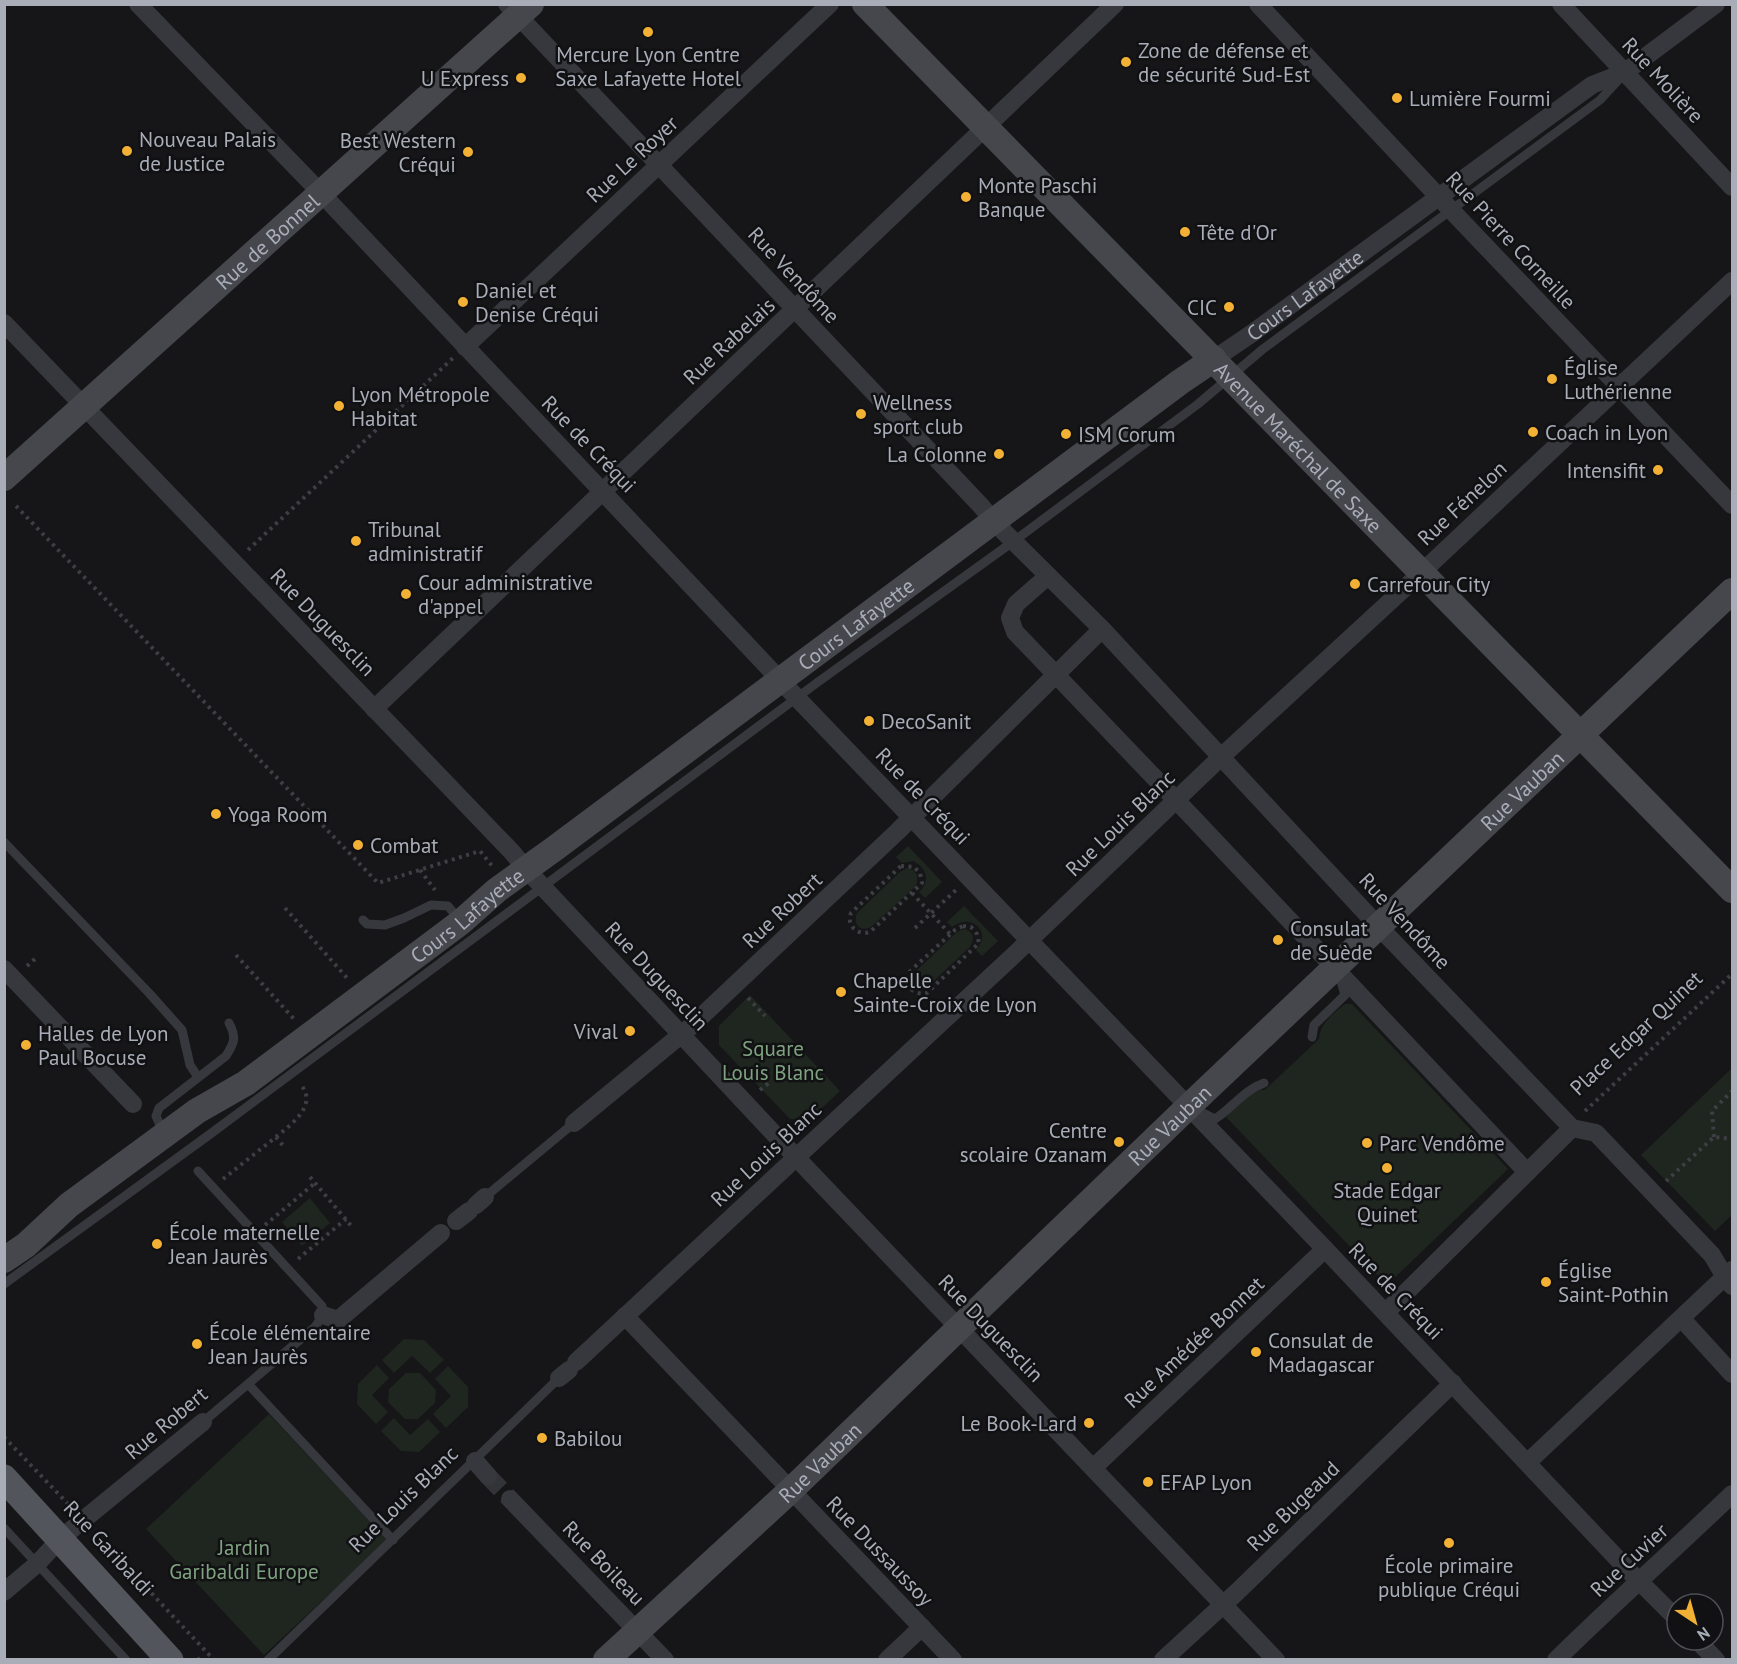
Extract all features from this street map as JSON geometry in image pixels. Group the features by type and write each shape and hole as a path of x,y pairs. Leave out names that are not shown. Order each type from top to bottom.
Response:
{"main road":[{"name":"Rue Garibaldi","path":"4,1478 170,1659"}],"street":[{"name":"Rue de Créqui","path":"138,4 321,193 788,688 1665,1607"},
{"name":"Rue Le Royer","path":"465,347 830,4"},
{"name":"Avenue Maréchal de Saxe","path":"865,4 1732,890"},
{"name":"Rue Rabelais","path":"374,709 1115,4"},
{"name":"Rue Pierre Corneille","path":"1258,4 1732,505"},
{"name":"Rue Molière","path":"1561,4 1732,187"},
{"name":"Cours Lafayette","path":"4,1260 26,1245 69,1205 197,1111 246,1083 460,922 496,890 534,877 554,849 788,688 993,521 1180,382 1222,368 1251,334 1438,196 1592,85 1625,72 1716,4"},
{"name":"Rue de Bonnel","path":"4,478 321,193 519,8"},
{"name":"Rue Vendôme","path":"519,8 658,166 796,309 993,521 1102,629 1379,927 1570,1127 1596,1133 1712,1255 1730,1278"},
{"name":"Rue Fénelon","path":"1221,757 1422,573 1732,282"},
{"name":"Rue Duguesclin","path":"4,322 512,852 795,1157 1276,1659"},
{"path":"1048,576 1017,604 1010,618 1015,632 1527,1172"},
{"name":"Rue Vauban","path":"606,1659 791,1490 1188,1107 1732,591"},
{"name":"Rue Robert","path":"574,1123 681,1035 912,818 1102,629"},
{"name":"Rue Louis Blanc","path":"568,1370 1030,940 1221,757"},
{"path":"4,969 133,1104"},
{"name":"Place Edgar Quinet","path":"1386,1312 1570,1127"},
{"path":"322,1315 338,1320 441,1233"},
{"name":"Rue Amédée Bonnet","path":"1093,1468 1325,1249"},
{"path":"1528,1462 1682,1319 1730,1278"},
{"name":"Rue Dussaussoy","path":"625,1317 953,1659"},
{"path":"1682,1319 1732,1374"},
{"name":"Rue Bugeaud","path":"1164,1659 1453,1383"},
{"name":"Rue Robert","path":"4,1593 37,1564 60,1539 203,1422"},
{"path":"475,1461 488,1476"},
{"name":"Rue Cuvier","path":"1556,1659 1732,1494"},
{"name":"Rue Boileau","path":"510,1499 665,1659"},
{"path":"887,1659 922,1627"}],"lane":[{"path":"788,688 1014,541 1198,404 1222,368 1263,349 1600,100 1625,72"},
{"path":"4,842 182,1030 190,1065 198,1077"},
{"path":"4,1284 213,1132 534,877"},
{"path":"363,920 367,924 385,924 431,905 448,906 460,922"},
{"path":"1312,1037 1314,1025 1345,995 1342,982 1335,969"},
{"path":"164,1135 156,1116 159,1108 198,1077 219,1064 226,1056 233,1045 234,1032 229,1023"},
{"path":"1188,1107 1215,1119 1225,1113 1248,1091 1264,1083"},
{"name":"Rue Robert","path":"471,1208 574,1123"},
{"path":"198,1171 322,1306 322,1315"},
{"name":"Rue Robert","path":"203,1422 315,1327 322,1315"},
{"name":"Rue Louis Blanc","path":"268,1659 568,1370"},
{"path":"248,1384 393,1540"},
{"path":"4,1528 126,1659"}],"path":[{"path":"234,563 465,347"},
{"path":"16,506 378,883 480,851 493,868"},
{"path":"901,866 914,867 922,877 922,882 912,893 870,932 865,934 858,932 849,924 851,913 901,866"},
{"path":"915,928 969,877"},
{"path":"912,893 951,934"},
{"path":"285,908 349,980"},
{"path":"958,927 971,927 977,934 979,943 927,993 915,993 906,984 908,973 951,934 958,927"},
{"path":"236,955 294,1019"},
{"name":"Place Edgar Quinet","path":"1570,1127 1732,974"},
{"path":"751,1001 765,1016"},
{"path":"762,1089 770,1082"},
{"path":"213,1187 301,1115 306,1104 306,1092 302,1086"},
{"path":"1714,1137 1712,1111 1732,1091"},
{"path":"276,1137 285,1148"},
{"path":"1653,1193 1714,1137 1732,1139"},
{"path":"310,1177 353,1228"},
{"path":"256,1234 315,1183"},
{"path":"287,1268 346,1219"},
{"name":"Rue Garibaldi","path":"4,1437 214,1659"}],"green space":[{"path":"908,846 942,882 925,898 919,892 926,879 922,867 913,861 902,863 896,857"},
{"path":"907,868 913,870 917,875 915,887 871,927 860,928 856,921 857,913"},
{"path":"964,906 998,941 982,956 976,950 982,937 978,926 966,922 952,927 947,922"},
{"path":"965,929 973,936 970,947 926,988 919,990 915,988 911,980 913,974 956,933"},
{"name":"Square Louis Blanc","path":"750,995 840,1091 810,1119 790,1119 719,1045 719,1026"},
{"name":"Parc Vendôme","path":"1345,1004 1352,1004 1508,1169 1387,1285 1226,1117 1248,1095 1268,1087 1319,1039 1322,1028"},
{"path":"1732,1068 1732,1215 1715,1231 1641,1155"},
{"path":"310,1198 330,1223 302,1246 282,1222"},
{"path":"404,1339 424,1340 444,1360 430,1373 412,1356 394,1373 382,1360"},
{"path":"377,1365 389,1378 372,1395 388,1412 376,1424 357,1404 358,1384"},
{"path":"448,1366 468,1387 468,1407 446,1428 433,1414 451,1396 435,1379"},
{"path":"406,1373 420,1373 436,1390 435,1403 418,1419 405,1419 388,1402 389,1389"},
{"name":"Jardin Garibaldi Europe","path":"269,1414 387,1540 264,1655 146,1529"},
{"path":"394,1418 410,1435 428,1419 440,1432 419,1452 401,1451 381,1431"}],"tunnel":[{"path":"488,1476 510,1499"}],"place":[{"name":"Mercure Lyon Centre Saxe Lafayette Hotel","path":"648,32"},
{"name":"Zone de défense et de sécurité Sud-Est","path":"1126,62"},
{"name":"U Express","path":"521,78"},
{"name":"Lumière Fourmi","path":"1397,98"},
{"name":"Nouveau Palais de Justice","path":"127,151"},
{"name":"Best Western Créqui","path":"468,152"},
{"name":"Monte Paschi Banque","path":"966,197"},
{"name":"Tête d'Or","path":"1185,232"},
{"name":"Daniel et Denise Créqui","path":"463,302"},
{"name":"CIC","path":"1229,307"},
{"name":"Église Luthérienne","path":"1552,379"},
{"name":"Lyon Métropole Habitat","path":"339,406"},
{"name":"Wellness sport club","path":"861,414"},
{"name":"Coach in Lyon","path":"1533,432"},
{"name":"ISM Corum","path":"1066,434"},
{"name":"La Colonne","path":"999,454"},
{"name":"Intensifit","path":"1658,470"},
{"name":"Tribunal administratif","path":"356,541"},
{"name":"Carrefour City","path":"1355,584"},
{"name":"Cour administrative d'appel","path":"406,594"},
{"name":"DecoSanit","path":"869,721"},
{"name":"Yoga Room","path":"216,814"},
{"name":"Combat","path":"358,845"},
{"name":"Consulat de Suède","path":"1278,940"},
{"name":"Chapelle Sainte-Croix de Lyon","path":"841,992"},
{"name":"Vival","path":"630,1031"},
{"name":"Halles de Lyon Paul Bocuse","path":"26,1045"},
{"name":"Centre scolaire Ozanam","path":"1119,1142"},
{"name":"Parc Vendôme","path":"1367,1143"},
{"name":"Stade Edgar Quinet","path":"1387,1168"},
{"name":"École maternelle Jean Jaurès","path":"157,1244"},
{"name":"Église Saint-Pothin","path":"1546,1282"},
{"name":"École élémentaire Jean Jaurès","path":"197,1344"},
{"name":"Consulat de Madagascar","path":"1256,1352"},
{"name":"Le Book-Lard","path":"1089,1423"},
{"name":"Babilou","path":"542,1438"},
{"name":"EFAP Lyon","path":"1148,1482"},
{"name":"École primaire publique Créqui","path":"1449,1543"}]}
